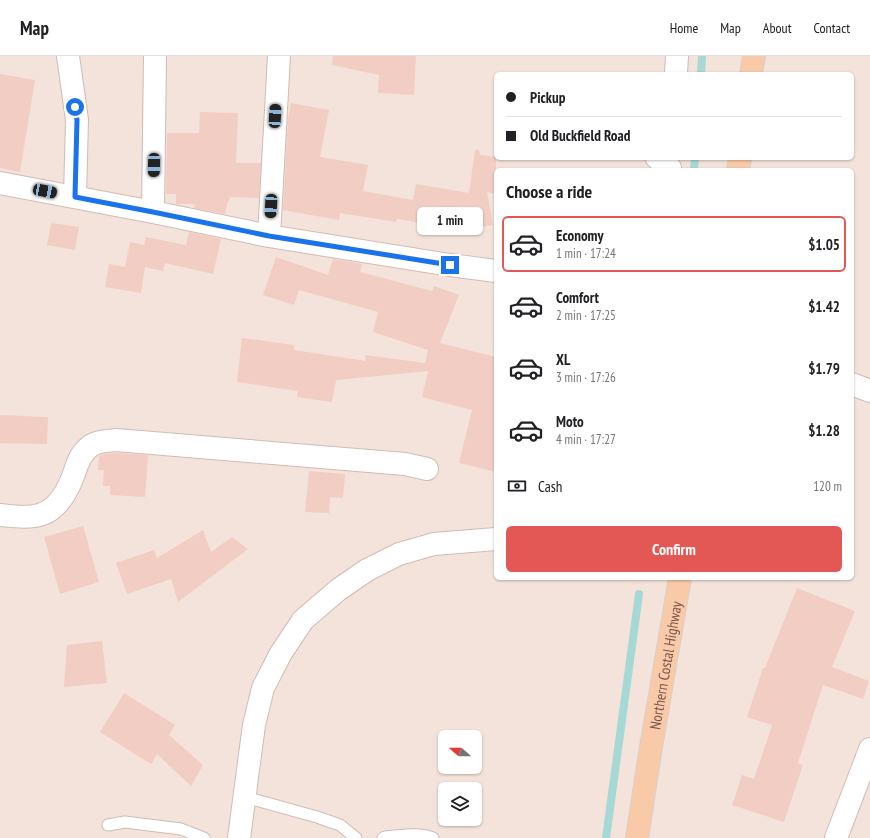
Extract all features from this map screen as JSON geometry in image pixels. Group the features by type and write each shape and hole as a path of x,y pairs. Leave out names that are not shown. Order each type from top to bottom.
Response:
{"main road":[{"path":"751,72 754,56"},
{"name":"Northern Costal Highway","path":"650,753 680,580"},
{"path":"637,838 650,753"},
{"path":"647,838 650,753"}],"street":[{"path":"68,56 77,120 75,197"},
{"path":"153,212 155,56"},
{"path":"269,236 278,56"},
{"path":"676,72 677,56"},
{"path":"0,183 269,236 494,271"},
{"path":"854,385 870,391"},
{"path":"0,515 35,516 51,510 63,496 72,480 79,459 87,448 98,442 116,440 398,463 427,469"},
{"path":"239,838 254,725 263,688 281,653 303,620 338,590 361,574 398,554 434,544 494,539"},
{"path":"836,838 870,749"}],"lane":[{"path":"245,797 340,825 356,838"},
{"path":"108,825 126,822 181,828 204,838"},
{"path":"383,838 411,835 430,836 433,838"}],"shaded area":[{"path":"0,56 870,56 870,838 0,838"}],"building":[{"path":"333,56 416,56 414,95 378,93 379,75 332,65"},
{"path":"0,74 35,80 20,172 0,168"},
{"path":"291,103 329,110 320,157 368,165 363,191 413,200 416,184 469,193 475,150 479,150 480,155 494,157 494,160 496,160 496,168 494,168 494,194 487,192 493,225 464,230 397,219 396,222 340,213 339,220 283,210 288,119"},
{"path":"200,112 238,113 236,163 261,163 259,198 230,197 225,214 194,208 195,204 176,204 176,194 166,194 167,133 199,133"},
{"path":"51,223 79,227 75,250 47,245"},
{"path":"189,232 221,239 213,274 165,263 163,271 145,267 141,293 105,287 109,264 125,267 130,242 144,245 146,237 186,245"},
{"path":"276,257 328,275 333,259 362,264 360,272 432,291 434,286 459,295 440,343 494,356 494,472 459,463 472,410 422,397 428,371 336,380 332,402 297,397 298,391 237,382 242,338 294,345 294,350 366,361 365,355 425,363 428,350 373,332 378,312 299,290 294,305 263,295"},
{"path":"0,415 48,417 47,444 0,443"},
{"path":"116,453 148,455 145,497 110,495 110,486 103,486 104,470 98,470 99,456"},
{"path":"309,471 345,474 343,498 330,497 329,513 305,512"},
{"path":"83,526 99,582 60,594 44,537"},
{"path":"203,530 211,552 232,537 248,549 178,602 171,579 127,594 116,563 154,550 157,558"},
{"path":"797,588 855,611 832,667 869,681 863,699 823,685 798,763 803,765 784,822 732,805 742,775 754,779 772,725 747,717 763,668 765,668"},
{"path":"102,641 107,683 64,687 67,645"},
{"path":"124,693 175,725 169,735 203,765 191,786 157,754 151,764 100,732"}],"waterway":[{"path":"701,72 702,56"},
{"path":"694,168 695,160"},
{"path":"606,838 639,594"}],"route":[{"path":"75,107 77,120 75,197 269,236 450,265"}]}
